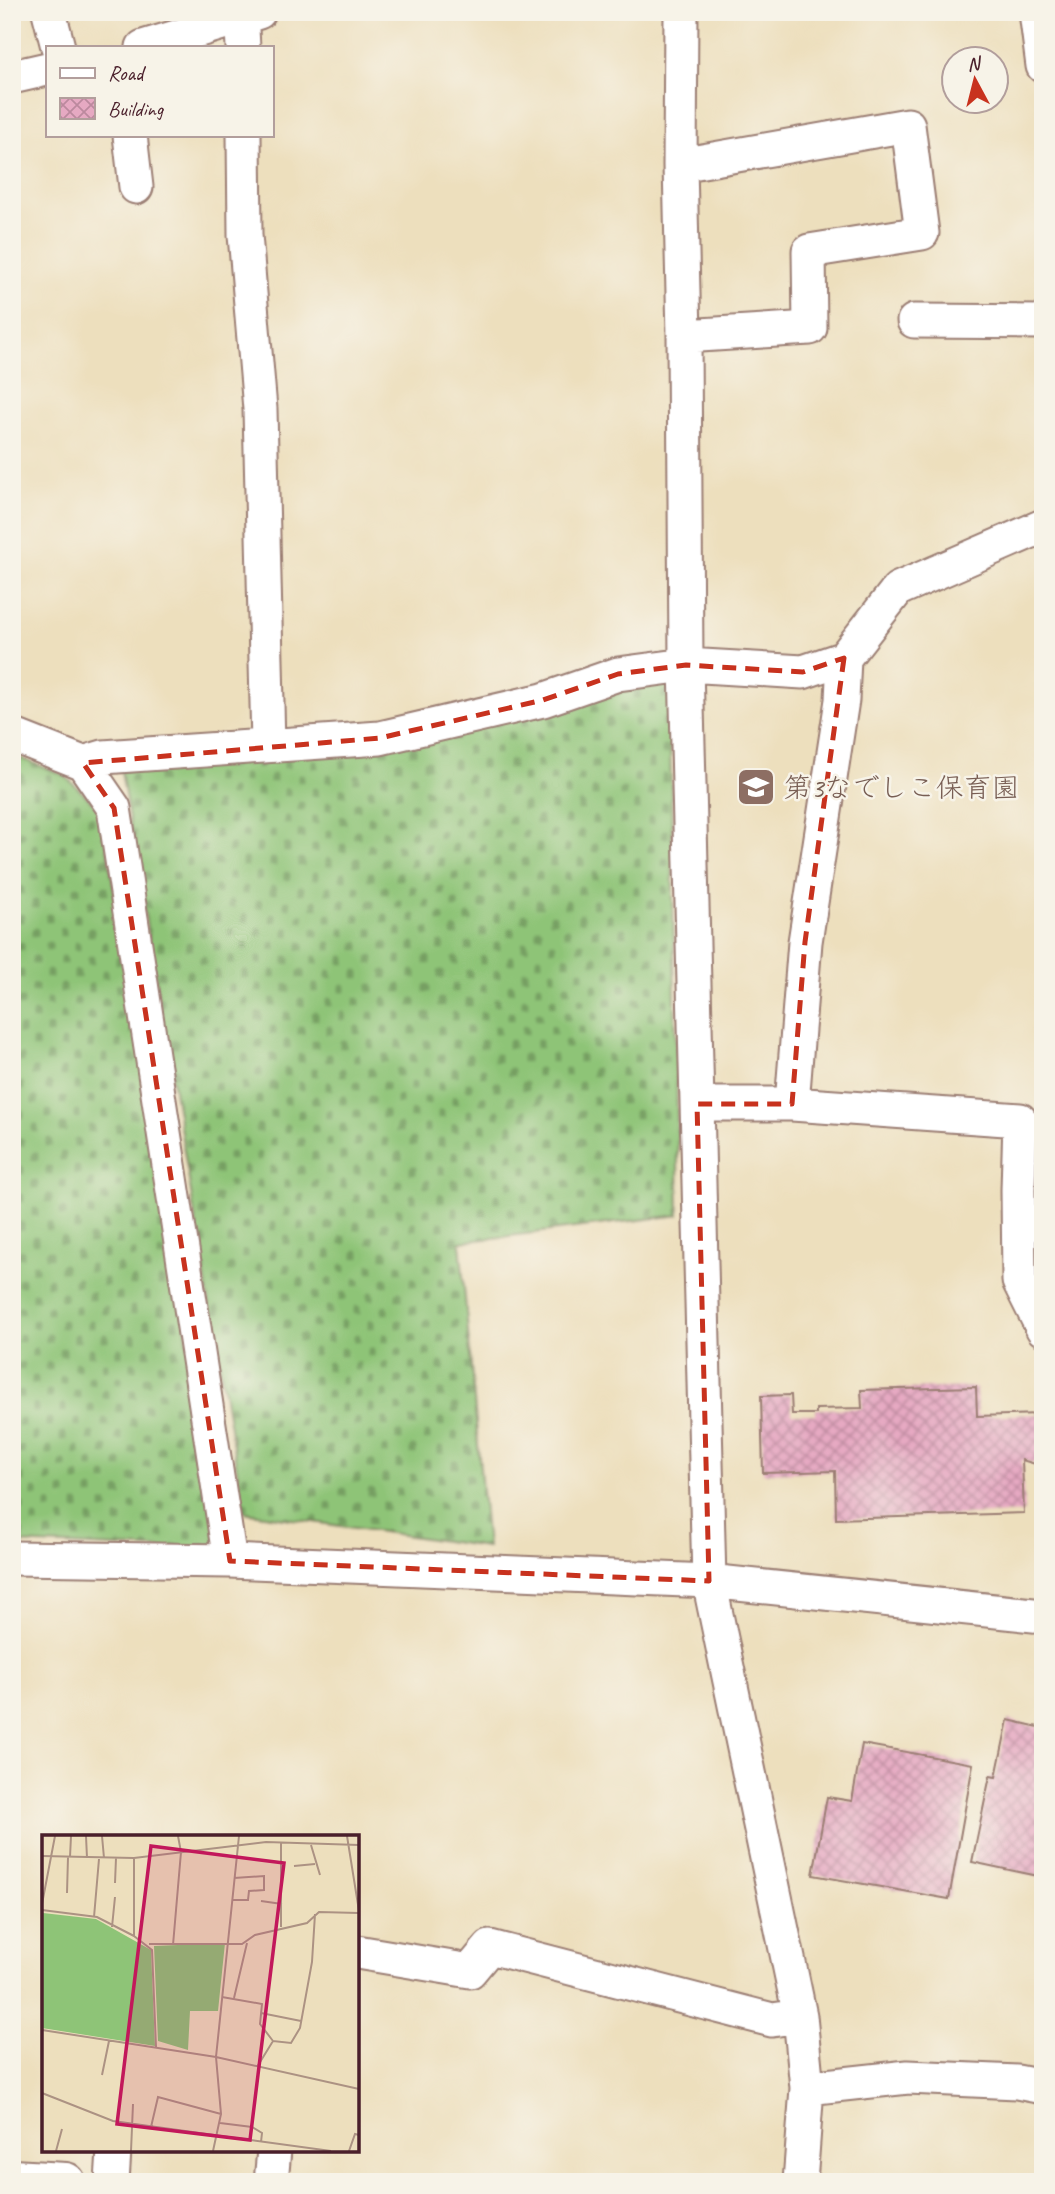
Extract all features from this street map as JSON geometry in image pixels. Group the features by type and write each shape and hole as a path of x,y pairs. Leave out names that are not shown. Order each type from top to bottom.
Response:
{"street":[{"path":"49,12 58,46"},
{"path":"681,12 680,165 686,665 709,1581 800,2016 807,2088 800,2182"},
{"path":"1036,12 1043,66"},
{"path":"147,46 246,22"},
{"path":"12,77 46,69"},
{"path":"680,165 908,125 922,233 809,251 810,328 684,336"},
{"path":"130,136 136,187"},
{"path":"244,136 246,235 260,409 268,745"},
{"path":"914,321 1043,322"},
{"path":"12,735 83,762 103,757 380,738 543,701 618,674 686,665 803,673 844,658 898,589 1043,526"},
{"path":"792,1104 805,942 842,700 844,658"},
{"path":"83,762 114,808 230,1561"},
{"path":"697,1104 792,1104 1020,1120 1030,1191 1019,1281 1043,1329"},
{"path":"12,1558 230,1561 709,1581 1040,1608"},
{"path":"359,1952 470,1971 490,1947 772,2020 800,2016"},
{"path":"807,2088 908,2077 1017,2082 1043,2087"},
{"path":"112,2182 114,2152"},
{"path":"271,2182 274,2152"},
{"path":"12,2179 66,2182"}],"highlighted area":[{"path":"844,658 805,942 792,1104 697,1104 709,1581 230,1561 114,808 83,763 380,738 543,700 618,674 686,665 803,672"}],"green space":[{"path":"669,682 679,1215 460,1242 487,1547 244,1512 121,771"},
{"path":"12,755 64,775 101,810 222,1551 12,1543"}],"building":[{"path":"976,1387 977,1416 1040,1414 1040,1405 1043,1405 1042,1466 1022,1460 1024,1513 836,1519 835,1471 763,1473 761,1396 791,1395 792,1414 816,1414 816,1409 862,1408 861,1390"},
{"path":"1008,1720 1043,1728 1043,1798 1040,1806 1043,1807 1043,1877 972,1862 990,1776 996,1777"},
{"path":"862,1744 973,1764 949,1899 813,1875 827,1797 852,1801"}],"place":[{"name":"第3なでしこ保育園","path":"756,787"}]}
